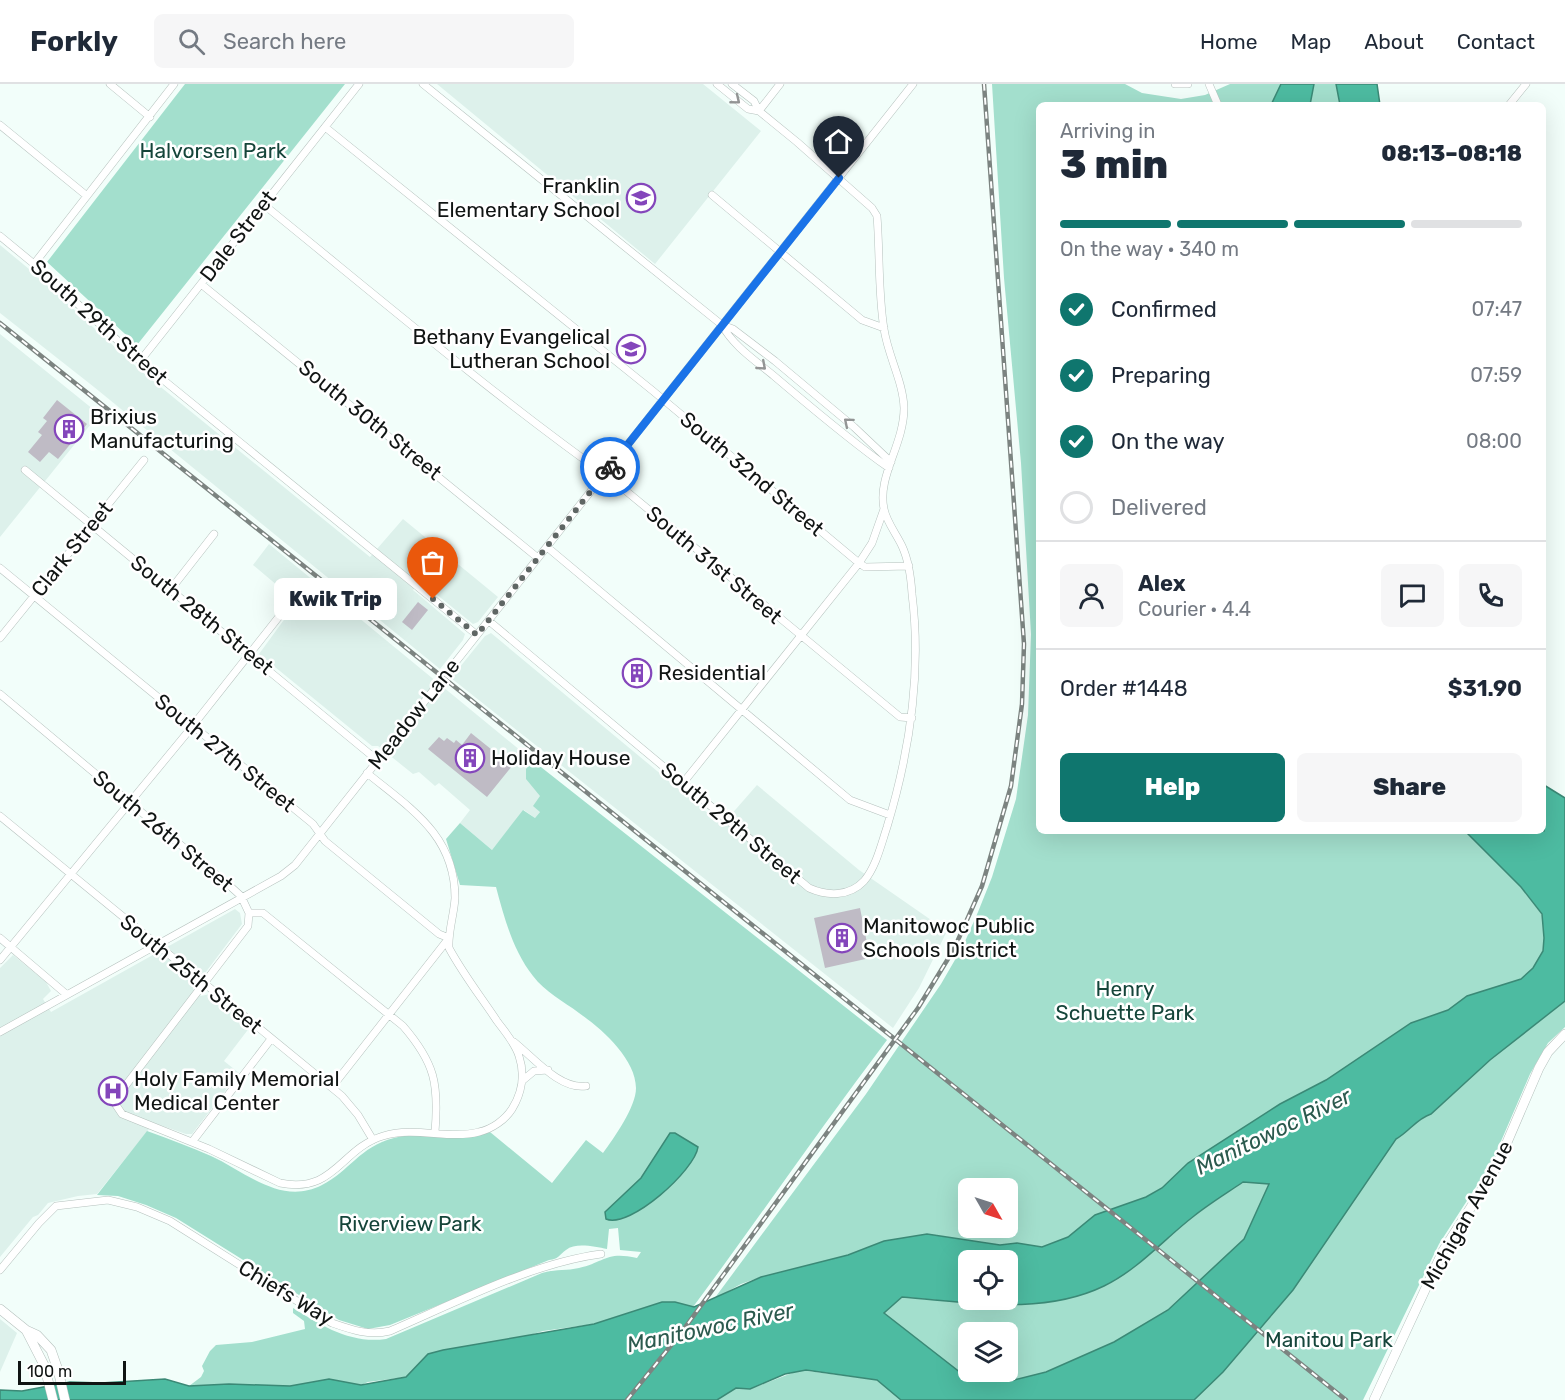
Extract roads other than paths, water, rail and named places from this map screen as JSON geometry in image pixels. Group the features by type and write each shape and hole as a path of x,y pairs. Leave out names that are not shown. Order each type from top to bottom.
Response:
{"street":[{"path":"110,84 150,117"},
{"path":"34,264 174,84"},
{"name":"Dale Street","path":"140,361 359,84"},
{"path":"423,84 722,325 733,329 775,361 854,427 890,465"},
{"path":"717,84 748,109 759,111"},
{"path":"547,547 850,800 890,815 907,752 912,718 915,642 909,566 884,509 883,486 901,437 904,406 884,328 877,216 872,208 759,111 754,101 732,84"},
{"path":"759,111 780,84"},
{"name":"Meadow Lane","path":"0,1032 154,944 280,876 295,865 913,84"},
{"path":"1175,84 1188,84"},
{"path":"1209,84 1217,102"},
{"path":"1511,102 1526,84"},
{"path":"0,126 87,196"},
{"name":"South 32nd Street","path":"325,126 663,399 859,562"},
{"path":"712,195 862,320 884,328"},
{"name":"South 31st Street","path":"263,204 488,386 604,474 900,717 912,718"},
{"name":"South 29th Street","path":"0,236 140,361 477,635"},
{"name":"South 30th Street","path":"201,284 538,558"},
{"path":"722,325 728,336 847,438 890,465"},
{"name":"Clark Street","path":"0,638 144,459"},
{"name":"South 28th Street","path":"25,470 371,755 379,759"},
{"path":"683,783 859,562 872,543 884,509"},
{"path":"171,589 214,534"},
{"path":"859,562 865,567 909,566"},
{"name":"South 27th Street","path":"0,568 313,824 319,834 439,934 448,938"},
{"path":"0,960 193,726 304,585"},
{"name":"South 29th Street","path":"489,621 809,888 823,894 843,893 863,882 871,870 890,815"},
{"name":"South 26th Street","path":"0,694 241,896 249,913 264,913 388,1013 419,1044 430,1066 438,1103 435,1132"},
{"path":"249,913 248,926 119,1095 116,1105 128,1118 192,1142 280,1183 292,1185 313,1183 324,1178 372,1140 405,1132 458,1134 479,1132 498,1123 515,1103 522,1081 520,1057 449,948 454,878 444,847 423,820 367,773"},
{"name":"South 25th Street","path":"0,816 332,1088 358,1114 372,1140"},
{"path":"0,938 66,994"},
{"path":"332,1088 448,938"},
{"name":"Michigan Avenue","path":"1374,1400 1443,1251 1496,1168 1539,1068 1548,1052 1565,1034"},
{"path":"192,1142 271,1038"},
{"path":"509,1038 548,1070 575,1088 586,1086"},
{"path":"522,1081 534,1071 548,1070"},
{"name":"Chiefs Way","path":"0,1270 56,1206 108,1200 137,1207 170,1221 332,1323 358,1332 375,1334 390,1331 544,1267 582,1256 601,1254"},
{"path":"0,1309 26,1330 37,1335 51,1350 64,1400"},
{"path":"26,1330 44,1365 53,1400"}],"water":[{"path":"1281,84 1314,84 1311,102 1272,102"},
{"path":"1336,84 1377,84 1380,102 1339,102"},
{"name":"Manitowoc River","path":"1546,786 1565,798 1565,1001 1490,1060 1431,1114 1396,1139 1293,1290 1223,1372 1194,1400 901,1400 877,1380 806,1370 785,1374 750,1389 736,1388 717,1400 0,1400 0,1390 22,1391 70,1382 101,1383 165,1379 189,1386 229,1384 290,1386 329,1379 361,1385 406,1377 428,1354 443,1350 594,1324 662,1302 675,1302 694,1307 761,1277 848,1255 884,1241 927,1234 1000,1245 1017,1243 1042,1247 1068,1237 1095,1215 1146,1197 1162,1188 1188,1163 1280,1104 1326,1080 1411,1023 1448,1010 1467,996 1521,979 1533,968 1543,951 1542,914 1521,887 1468,834 1546,834","holes":["1243,1182 1269,1184 1244,1239 1168,1310 1114,1342 1046,1372 1018,1379 1018,1382 958,1382 958,1371 884,1313 902,1297 958,1302 958,1250 1018,1250 1018,1304 1056,1301 1080,1295 1104,1286 1129,1271 1194,1216"]},
{"path":"670,1133 675,1133 698,1147 686,1169 674,1183 645,1207 617,1220 606,1219 605,1212 641,1178"}],"railway":[{"path":"627,1400 681,1333 918,1008 954,949 982,886 1011,786 1022,704 1024,644 984,84"},
{"path":"0,323 1346,1400"}],"place":[{"name":"Franklin Elementary School","path":"641,198"},
{"name":"Bethany Evangelical Lutheran School","path":"631,349"},
{"name":"Brixius Manufacturing","path":"69,429"},
{"name":"Kwik Trip","path":"433,599"},
{"name":"Residential","path":"637,673"},
{"name":"Holiday House","path":"470,758"},
{"name":"Manitowoc Public Schools District","path":"842,938"},
{"name":"Holy Family Memorial Medical Center","path":"113,1091"}],"park label":[{"name":"Halvorsen Park","path":"213,151"},
{"name":"Henry Schuette Park","path":"1125,1001"},
{"name":"Riverview Park","path":"410,1224"},
{"name":"Manitou Park","path":"1329,1340"}]}
